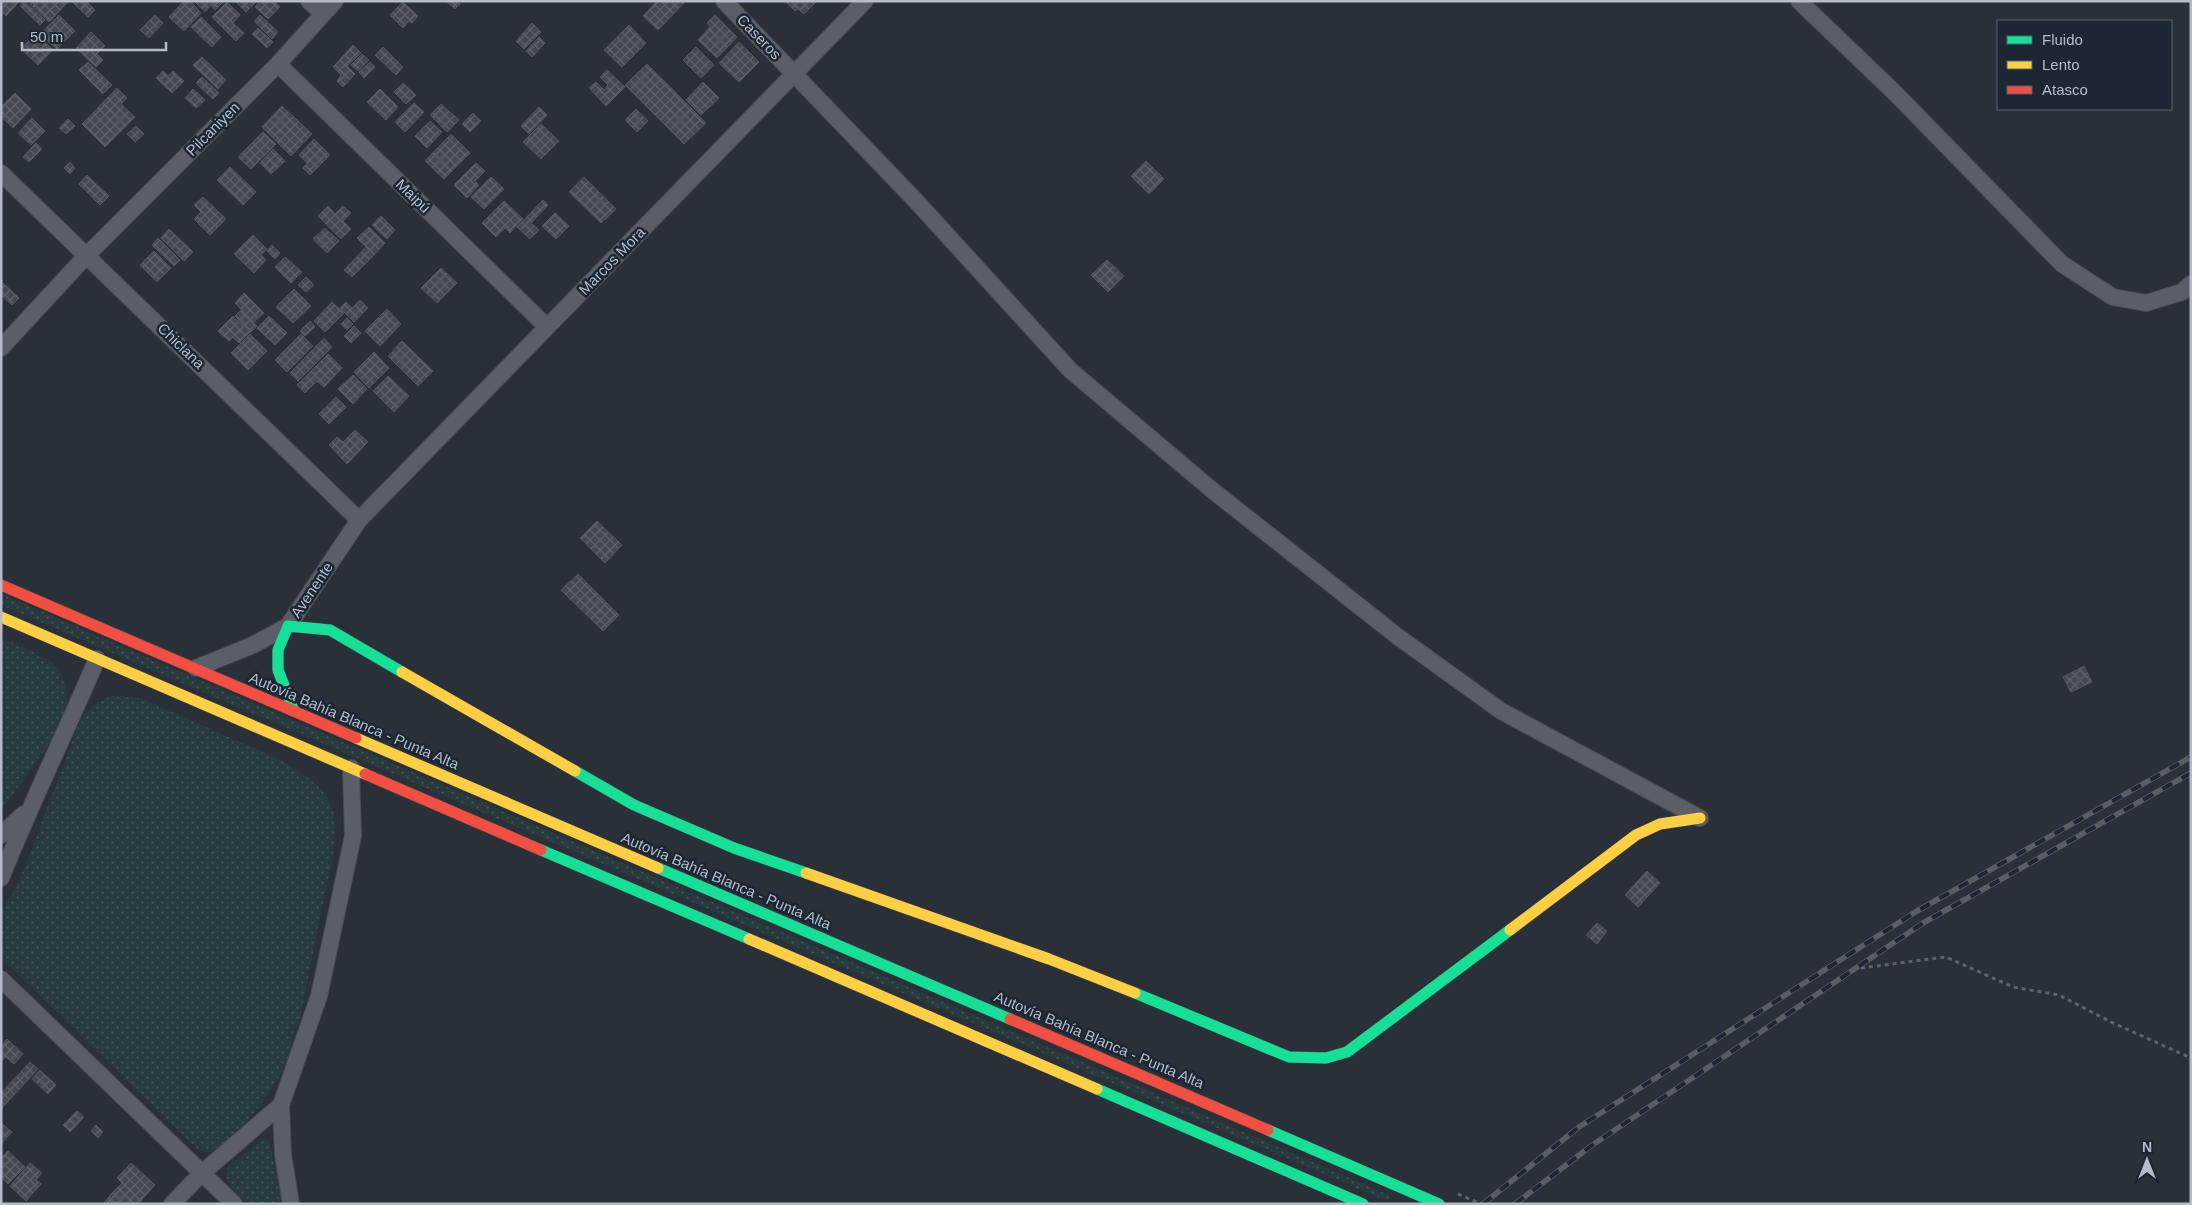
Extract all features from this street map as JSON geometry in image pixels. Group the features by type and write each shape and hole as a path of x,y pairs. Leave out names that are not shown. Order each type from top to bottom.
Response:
{"main road":[{"name":"Autovía Bahía Blanca - Punta Alta","path":"1,585 1439,1204"},
{"path":"1,617 1363,1204"},
{"path":"294,711 278,670 278,650 288,626 330,630 634,805 734,848 1049,959 1227,1030 1289,1058 1326,1058 1347,1052 1636,835 1660,824 1700,818"}],"street":[{"path":"309,1 323,14"},
{"name":"Pilcaniyen","path":"1,348 87,255 278,64 335,1"},
{"name":"Caseros","path":"724,1 916,201 1070,370 1212,490 1398,636 1500,711 1700,818"},
{"name":"Marcos Mora","path":"359,520 865,1"},
{"path":"1799,1 1895,93 2062,264 2113,297 2146,303 2182,292 2191,284"},
{"name":"Maipú","path":"278,64 547,327"},
{"name":"Chiclana","path":"1,172 359,520"},
{"name":"Avenente","path":"196,668 253,645 288,626 359,520"},
{"path":"1,878 28,811 69,726 97,659"},
{"path":"291,1204 283,1155 281,1106 319,996 353,836 351,768"},
{"path":"1,834 28,811"},
{"path":"1,978 234,1204"},
{"path":"172,1204 202,1173 281,1106"}],"path":[{"path":"1853,969 1946,957 2013,987 2059,995 2113,1023 2191,1058"}],"green space":[{"path":"1,594 1391,1196 1389,1200 1382,1199 1,605"},
{"path":"1,638 32,651 55,666 62,675 66,687 67,703 64,723 1,811"},
{"path":"112,696 140,698 281,760 304,774 318,786 328,800 335,819 332,860 300,1020 293,1035 290,1056 278,1079 258,1108 226,1144 210,1152 205,1152 195,1147 1,958 1,912 16,888 78,726 84,715 92,707"},
{"path":"263,1139 269,1141 283,1204 248,1204 235,1192 227,1178 228,1167"}],"building":[{"path":"1,1 16,1 18,3 6,16 1,11"},
{"path":"24,1 45,20 40,25 20,6"},
{"path":"32,1 68,2 49,22 30,4"},
{"path":"71,1 86,1 95,10 88,17"},
{"path":"184,1 190,1 201,13 184,31 169,17"},
{"path":"194,1 224,1 215,10 211,5 205,12"},
{"path":"235,1 257,1 246,12"},
{"path":"260,1 274,1 280,7 268,19 255,7"},
{"path":"456,1 460,4 455,9 447,2"},
{"path":"657,1 686,1 658,30 643,16"},
{"path":"785,1 817,1 804,14 798,9 795,11"},
{"path":"227,2 240,15 233,23 244,33 236,41 212,17"},
{"path":"403,2 418,16 412,23 409,21 403,28 390,15"},
{"path":"59,15 75,31 57,49 40,34"},
{"path":"155,15 163,23 149,38 140,30"},
{"path":"260,15 278,32 272,39 254,21"},
{"path":"715,15 737,37 717,58 698,40 710,27 707,23"},
{"path":"201,17 221,37 212,47 191,27"},
{"path":"532,23 541,32 524,49 516,41"},
{"path":"629,25 646,43 622,67 604,50"},
{"path":"258,28 273,42 267,48 252,34"},
{"path":"91,32 105,46 97,54 103,60 96,67 76,48"},
{"path":"36,33 53,50 38,65 21,49"},
{"path":"539,37 545,43 532,57 526,51"},
{"path":"739,42 759,62 739,82 719,63"},
{"path":"353,45 361,53 347,66 355,74 343,87 337,81 341,75 333,67"},
{"path":"383,47 403,67 396,75 375,55"},
{"path":"696,47 714,65 701,78 683,60"},
{"path":"362,54 369,60 358,71 351,65"},
{"path":"202,57 226,80 218,89 193,65"},
{"path":"88,62 112,85 103,94 79,70"},
{"path":"370,62 375,67 364,78 359,72"},
{"path":"647,64 706,123 684,144 625,85"},
{"path":"607,70 625,87 606,106 589,88 596,82 604,90 608,85 600,77"},
{"path":"163,71 168,76 173,71 184,81 172,93 156,78"},
{"path":"202,77 219,93 213,99 196,83"},
{"path":"703,82 719,98 701,115 686,100"},
{"path":"403,83 416,95 406,104 394,92"},
{"path":"117,88 127,98 121,104 135,117 105,147 82,124"},
{"path":"193,89 205,100 196,108 185,98"},
{"path":"380,89 398,107 386,120 367,102"},
{"path":"15,93 31,109 13,128 1,116 1,107"},
{"path":"414,103 424,112 405,132 395,122"},
{"path":"441,104 459,120 447,132 430,115"},
{"path":"282,106 312,134 291,156 262,127"},
{"path":"539,107 547,115 529,134 521,126"},
{"path":"636,109 648,121 637,132 625,120"},
{"path":"473,113 481,121 470,132 462,124"},
{"path":"32,118 45,131 31,145 18,133"},
{"path":"68,119 75,126 66,134 59,128"},
{"path":"430,121 442,132 427,148 415,136"},
{"path":"541,124 559,141 541,159 523,142"},
{"path":"136,126 144,134 135,142 127,134"},
{"path":"263,132 276,144 251,169 238,157"},
{"path":"451,134 470,153 444,179 425,161"},
{"path":"314,139 330,155 310,175 303,168 307,163 299,155"},
{"path":"36,143 42,149 29,162 23,157"},
{"path":"273,149 285,161 271,174 260,163"},
{"path":"1146,161 1164,179 1149,194 1131,176"},
{"path":"70,162 75,168 70,174 64,168"},
{"path":"476,163 485,171 475,181 479,185 467,198 454,185"},
{"path":"230,167 256,192 243,205 217,180"},
{"path":"87,175 109,196 100,205 79,184"},
{"path":"491,177 504,189 484,209 471,197"},
{"path":"584,177 616,209 601,223 569,192"},
{"path":"203,197 226,219 210,235 194,219 201,212 194,205"},
{"path":"543,200 548,205 531,223 539,230 530,239 517,227"},
{"path":"504,201 523,219 510,233 505,228 496,237 482,223"},
{"path":"328,206 335,214 343,206 351,213 343,221 351,229 341,239 318,216"},
{"path":"555,213 569,226 556,239 542,226"},
{"path":"381,216 395,230 387,239 372,225"},
{"path":"369,227 385,243 374,255 357,238"},
{"path":"325,228 339,241 327,253 313,239"},
{"path":"169,229 193,252 184,261 161,238"},
{"path":"253,235 267,249 261,255 266,260 254,273 234,254"},
{"path":"158,238 180,260 174,266 152,245"},
{"path":"272,245 280,253 275,259 267,251"},
{"path":"366,247 374,255 352,277 344,270"},
{"path":"154,251 171,268 157,282 140,265"},
{"path":"285,257 302,272 291,283 275,267"},
{"path":"1107,260 1124,276 1108,292 1091,275"},
{"path":"441,268 457,283 437,303 421,288"},
{"path":"306,277 314,285 306,292 298,285"},
{"path":"1,281 19,298 12,305 1,295"},
{"path":"294,289 311,306 293,323 276,307"},
{"path":"244,293 264,313 254,322 235,303"},
{"path":"360,300 368,308 354,322 340,308 346,302 352,308"},
{"path":"332,302 344,313 325,332 314,321"},
{"path":"387,309 401,324 380,346 365,331"},
{"path":"241,310 257,326 251,332 235,316"},
{"path":"233,316 250,332 239,343 233,337 229,341 218,331"},
{"path":"269,316 287,333 275,345 257,328"},
{"path":"347,318 353,324 347,330 341,324"},
{"path":"310,321 315,327 305,336 300,331"},
{"path":"354,326 361,333 351,343 344,336"},
{"path":"250,334 267,351 248,370 231,353"},
{"path":"301,334 313,346 287,372 275,360"},
{"path":"324,338 332,347 298,381 290,373"},
{"path":"402,341 433,371 418,386 388,356"},
{"path":"374,352 389,368 369,388 354,372"},
{"path":"328,354 342,368 324,387 317,381 305,393 297,385"},
{"path":"353,375 367,389 353,404 338,389"},
{"path":"388,376 409,396 394,412 373,391"},
{"path":"336,397 346,407 329,424 319,414"},
{"path":"355,430 368,442 347,464 329,445 337,437 343,442"},
{"path":"597,521 622,545 605,563 580,538"},
{"path":"578,574 619,615 603,631 561,590"},
{"path":"2084,666 2092,682 2071,692 2063,677"},
{"path":"1647,871 1660,883 1638,907 1625,895"},
{"path":"1597,923 1607,931 1597,944 1586,935"},
{"path":"7,1039 23,1054 14,1064 6,1057 1,1062 1,1046"},
{"path":"30,1062 38,1069 2,1108 1,1093"},
{"path":"40,1070 56,1085 48,1094 32,1079"},
{"path":"77,1111 84,1117 70,1132 63,1125"},
{"path":"1,1123 12,1132 1,1144"},
{"path":"96,1125 103,1132 98,1138 91,1131"},
{"path":"8,1151 25,1167 8,1184 1,1177 1,1158"},
{"path":"30,1163 42,1173 36,1180 41,1184 26,1201 10,1186"},
{"path":"131,1163 155,1185 138,1204 117,1204 109,1196 122,1183 117,1178"},
{"path":"109,1197 116,1204 103,1204"}],"railway":[{"path":"1483,1204 1579,1127 1917,911 2191,757"},
{"path":"1515,1204 1591,1146 1923,923 2191,773"}],"traffic: fast":[{"path":"294,711 278,670 278,650 288,626 330,630 402,672"},
{"path":"575,771 634,805 734,848 806,873"},
{"path":"541,850 749,939"},
{"path":"658,868 1010,1019"},
{"path":"1135,993 1289,1057 1326,1058 1347,1052 1510,930"},
{"path":"1097,1089 1363,1204"},
{"path":"1268,1130 1439,1204"}],"traffic: slow":[{"path":"1,617 365,774"},
{"path":"402,672 575,771"},
{"path":"356,738 658,868"},
{"path":"1510,930 1636,835 1660,824 1700,818"},
{"path":"806,873 1049,959 1135,993"},
{"path":"749,939 1097,1089"}],"traffic: jam":[{"path":"1,585 356,738"},
{"path":"365,774 541,850"},
{"path":"1010,1019 1268,1130"}]}
